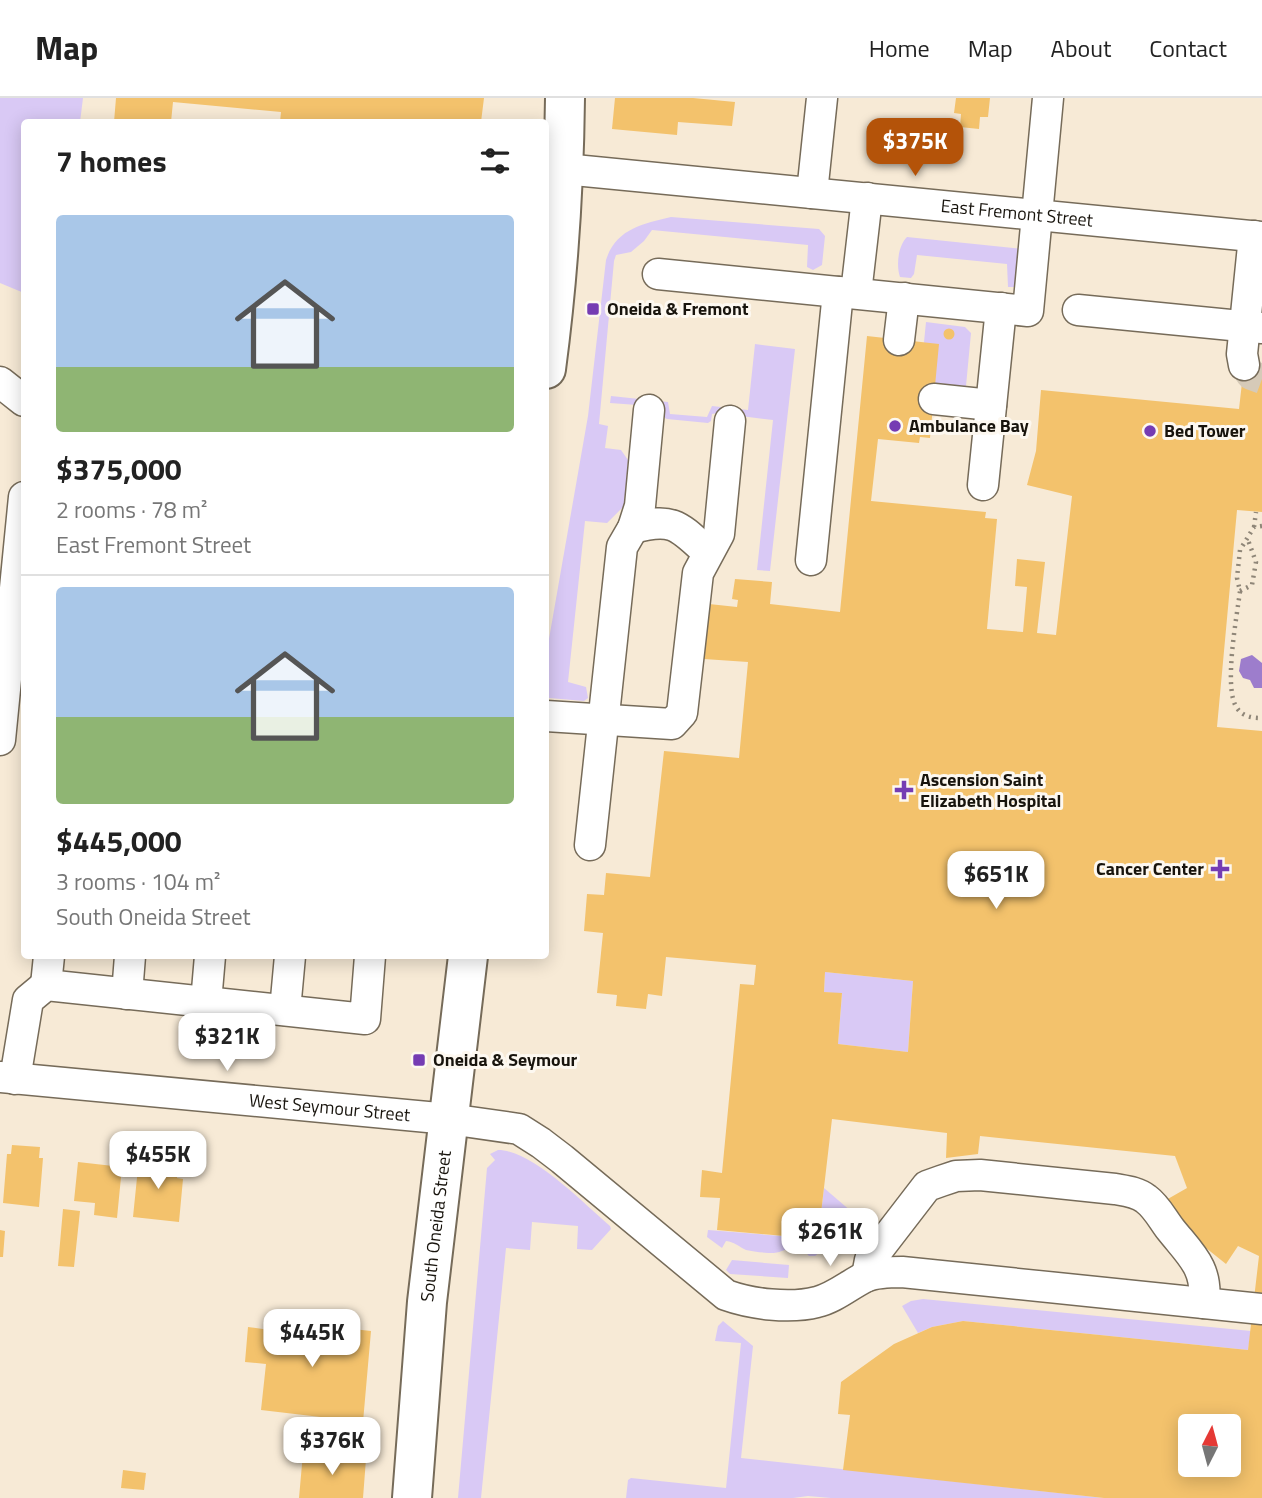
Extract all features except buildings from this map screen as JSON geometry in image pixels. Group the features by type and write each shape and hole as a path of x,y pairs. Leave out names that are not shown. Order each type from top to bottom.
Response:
{"main road":[{"path":"549,331 564,169 565,98"},
{"name":"South Oneida Street","path":"412,1498 427,1302 468,959"}],"street":[{"path":"813,193 822,98"},
{"path":"657,274 1028,311 1048,98"},
{"name":"East Fremont Street","path":"564,169 1258,236"},
{"path":"811,560 847,293 867,198"},
{"path":"1244,365 1242,354 1254,327 1258,236"},
{"path":"899,340 904,298"},
{"path":"983,485 1001,308"},
{"path":"1078,310 1254,327"},
{"path":"934,399 991,405"},
{"path":"590,845 622,547 633,528 640,506 649,410"},
{"path":"549,716 672,724 681,713 698,573 719,534 730,421"},
{"path":"633,528 651,523 680,526 707,552"},
{"path":"0,740 21,561"},
{"path":"8,1078 28,1000 46,985 49,959"},
{"path":"127,994 130,959"},
{"path":"206,1002 210,959"},
{"path":"285,1010 290,959"},
{"path":"46,985 365,1019 370,959"},
{"name":"West Seymour Street","path":"8,1078 449,1119 519,1129 541,1143 726,1295 749,1303 817,1302 867,1276"},
{"path":"1204,1303 1206,1285 1192,1253 1146,1199 1134,1192 980,1175 956,1176 927,1186 870,1260 867,1276 902,1272 1262,1309"}],"path":[{"path":"1256,512 1254,527 1240,550 1237,578 1240,591 1231,674 1237,709 1245,715 1262,718"},
{"path":"1254,527 1262,526"},
{"path":"1240,591 1252,585 1256,562 1248,540"}],"shaded area":[{"path":"0,98 83,98 80,119 21,119 21,292 0,283"},
{"path":"671,217 819,229 825,236 822,265 813,270 807,267 808,245 652,230 631,252 616,255 599,424 608,426 605,448 621,450 628,460 624,506 607,523 585,521 568,682 586,687 588,698 584,701 549,698 549,639 588,416 606,260 616,241 640,226"},
{"path":"907,237 1023,249 1019,287 1008,287 1007,264 917,255 911,278 900,277 899,256"},
{"path":"926,322 965,327 971,333 966,386 935,383 924,342"},
{"path":"755,344 795,349 770,571 757,570 773,420 717,413 712,414 708,423 667,419 665,407 610,403 611,396 668,402 670,414 707,417 712,406 748,410"},
{"path":"1252,655 1262,663 1262,688 1254,688 1250,680 1243,678 1239,671 1241,659"},
{"path":"825,972 913,981 908,1052 838,1044 842,994 824,992"},
{"path":"498,1150 526,1159 557,1179 611,1229 592,1250 577,1249 578,1226 532,1222 530,1250 506,1248 481,1498 458,1498 487,1168 495,1160 490,1154"},
{"path":"824,1188 852,1212 845,1220 830,1217 822,1222 823,1235 831,1243 815,1256 809,1256 795,1248 774,1253 746,1250 726,1241 722,1248 707,1237 708,1230 818,1239"},
{"path":"732,1260 789,1265 788,1278 730,1274 726,1270"},
{"path":"923,1299 1251,1331 1248,1350 963,1321 932,1327 918,1333 902,1306"},
{"path":"723,1321 753,1346 741,1458 1104,1498 626,1498 628,1480 631,1478 726,1488 741,1343 715,1341 718,1326"}],"tunnel":[{"path":"1244,365 1251,375 1262,379"}],"place":[{"name":"Oneida & Fremont","path":"593,309"},
{"name":"Ambulance Bay","path":"895,426"},
{"name":"Bed Tower","path":"1150,431"},
{"name":"Ascension Saint Elizabeth Hospital","path":"904,790"},
{"name":"Cancer Center","path":"1220,869"},
{"name":"Oneida & Seymour","path":"419,1060"}]}
